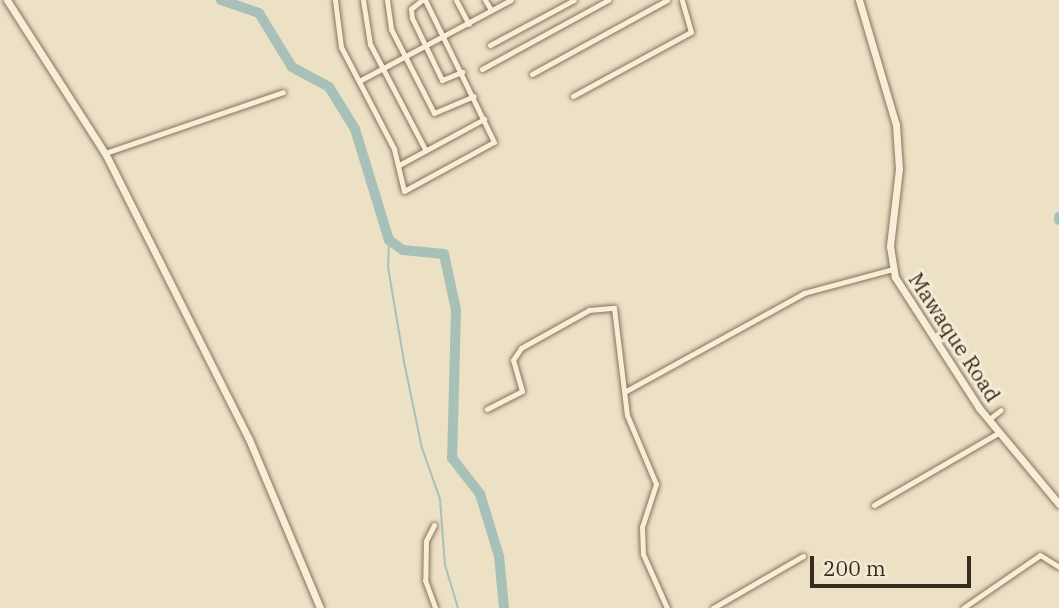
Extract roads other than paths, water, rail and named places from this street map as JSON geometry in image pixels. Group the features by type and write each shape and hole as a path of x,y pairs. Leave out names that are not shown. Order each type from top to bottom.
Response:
{"street":[{"path":"7,0 105,153 249,439 320,608"},
{"path":"335,0 341,47 399,164 404,191 494,142 474,96 445,37 424,0 411,13 443,81 462,72"},
{"path":"363,0 370,44 425,149"},
{"path":"387,0 391,29 437,115 474,96"},
{"path":"456,0 469,24"},
{"path":"485,0 491,10"},
{"path":"359,81 511,0"},
{"path":"490,45 574,0"},
{"path":"482,69 608,0"},
{"path":"532,74 667,0"},
{"path":"573,96 691,32 682,0"},
{"name":"Mawaque Road","path":"859,0 897,135 893,269 909,303 988,420 1059,505"},
{"path":"105,153 283,92"},
{"path":"399,164 484,118"},
{"path":"626,391 804,293 893,269"},
{"path":"487,409 522,391 513,360 521,348 607,306 614,308 627,415 656,484 642,527 643,554 667,608"},
{"path":"988,420 1001,410"},
{"path":"874,505 998,433"},
{"path":"435,525 426,541 425,580 435,608"},
{"path":"963,608 1040,555 1059,567"},
{"path":"713,608 803,556"}],"waterway":[{"path":"221,0 259,13 292,67 329,87 355,129 389,240 403,250 444,254 456,310 452,458 480,494 499,556 504,608"},
{"path":"389,240 388,267 404,362 422,448 440,499 445,565 458,608"}]}
